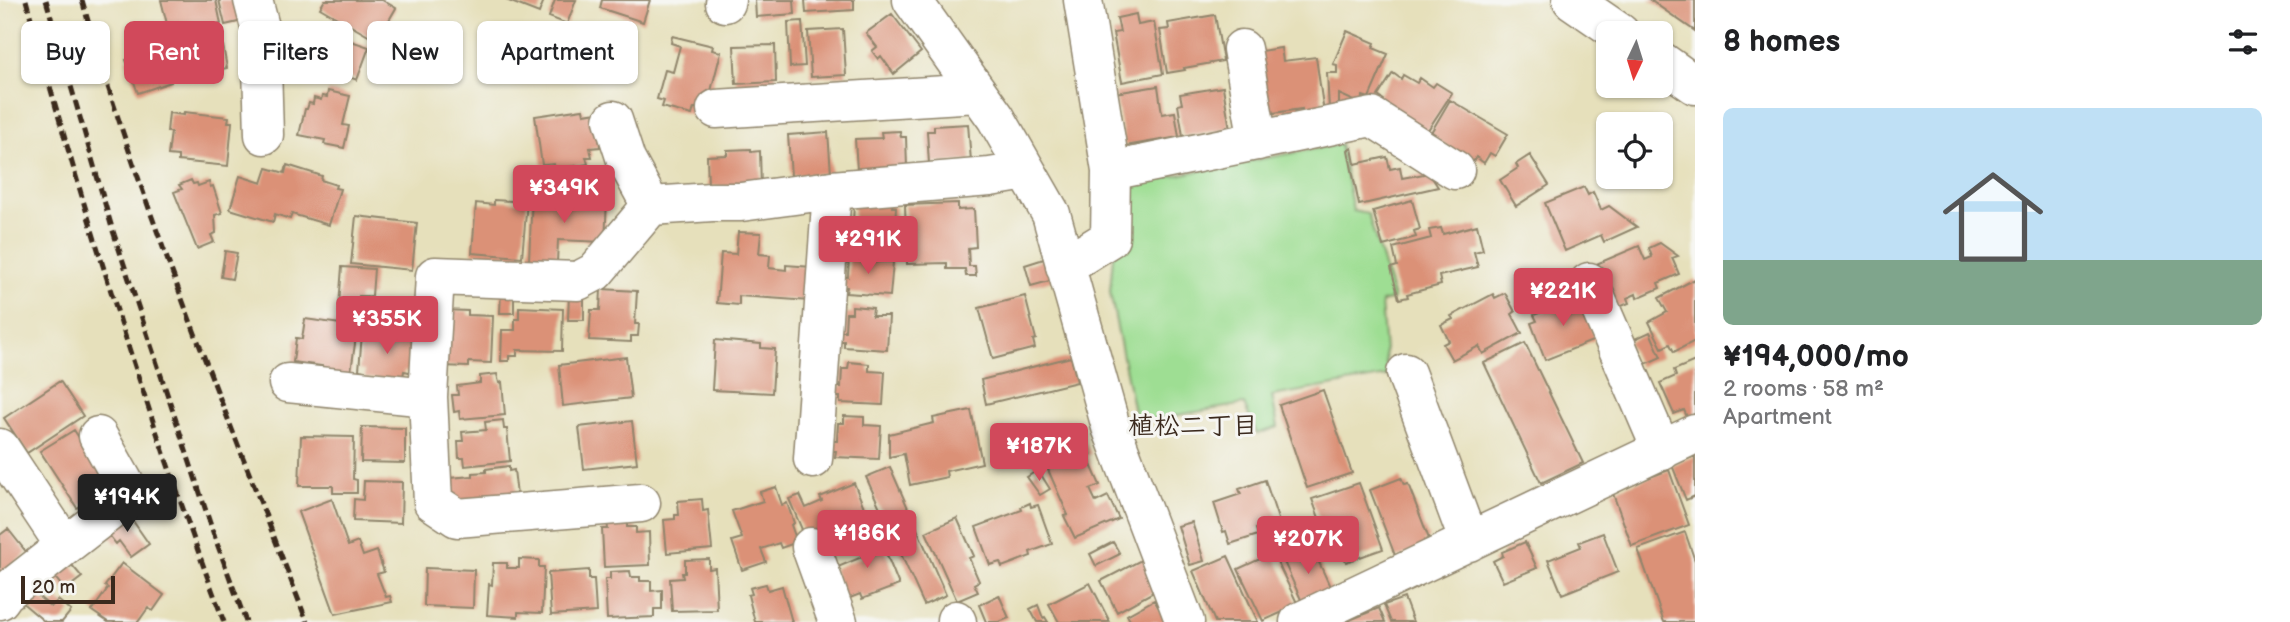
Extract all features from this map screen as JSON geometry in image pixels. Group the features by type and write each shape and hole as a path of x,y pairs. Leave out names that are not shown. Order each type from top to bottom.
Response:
{"street":[{"path":"253,0 261,31 264,135"},
{"path":"912,0 996,118 1051,214 1111,427 1185,622"},
{"path":"1065,265 1110,238 1111,172 1083,0"},
{"path":"1572,0 1603,21"},
{"path":"1242,48 1258,141"},
{"path":"1673,69 1695,85"},
{"path":"716,108 978,93"},
{"path":"1111,172 1372,117 1455,170"},
{"path":"613,120 626,160 651,206"},
{"path":"641,503 457,518 433,502 428,397 435,276 578,281 595,272 651,206 741,202 1026,171"},
{"path":"813,459 832,190"},
{"path":"1299,622 1679,442 1589,282"},
{"path":"1406,373 1469,542"},
{"path":"288,383 428,397"},
{"path":"0,600 5,593 131,495 98,436"},
{"path":"0,448 65,547"},
{"path":"811,547 838,622"},
{"path":"0,619 4,622"}],"green space":[{"path":"1340,144 1353,211 1368,214 1394,299 1381,302 1387,376 1272,396 1278,427 1257,434 1244,404 1136,422 1110,292 1119,186"}],"building":[{"path":"161,0 216,0 220,21 166,21"},
{"path":"219,0 243,0 247,20 225,25"},
{"path":"325,0 382,0 396,8 389,21 367,21 367,35 353,27 353,21 342,21 320,8"},
{"path":"506,0 544,0 539,13"},
{"path":"555,0 576,0 568,21 549,17"},
{"path":"602,0 650,0 643,22 600,8"},
{"path":"755,0 794,0 795,14 756,17"},
{"path":"805,0 854,0 854,10 806,13"},
{"path":"1650,0 1695,0 1695,31"},
{"path":"892,14 921,52 894,74 881,56 878,59 872,51 877,47 866,33"},
{"path":"1136,14 1138,25 1154,22 1163,74 1122,82 1113,33 1120,32 1117,18"},
{"path":"1215,15 1223,61 1167,73 1160,30 1169,29 1168,23"},
{"path":"802,21 805,66 790,67 788,22"},
{"path":"843,29 846,75 811,77 808,31"},
{"path":"1347,31 1375,43 1373,48 1388,54 1369,98 1363,96 1361,104 1339,94 1339,109 1329,109 1327,73 1337,73 1337,65 1333,64"},
{"path":"672,36 713,46 712,50 721,52 704,108 694,108 692,115 662,107 664,101 657,99 665,70 673,72 680,46 671,43"},
{"path":"353,42 367,46 357,80 353,79"},
{"path":"775,45 776,82 736,84 734,46"},
{"path":"1281,48 1283,61 1316,57 1324,113 1303,116 1302,109 1266,114 1260,51"},
{"path":"1393,73 1401,79 1403,75 1417,83 1420,78 1433,87 1436,83 1452,93 1422,139 1378,110 1384,100 1378,96"},
{"path":"135,84 165,84 138,93"},
{"path":"1158,86 1162,114 1175,112 1179,137 1125,146 1115,93"},
{"path":"1223,87 1230,129 1183,136 1178,105 1182,104 1180,94"},
{"path":"328,91 350,96 343,125 349,126 344,148 324,144 325,140 299,135 305,109 309,103 313,104 314,98 321,100 322,96 327,97"},
{"path":"1450,100 1508,134 1495,156 1490,153 1484,163 1476,157 1471,166 1430,134"},
{"path":"583,109 584,114 597,112 600,147 590,148 592,157 586,157 588,164 555,169 554,164 542,165 535,116"},
{"path":"184,112 229,117 228,122 232,122 228,166 178,161 178,156 168,155 171,132 167,132 169,113 184,115"},
{"path":"968,124 971,161 929,164 927,131 934,131 934,126"},
{"path":"900,131 901,137 906,137 907,168 857,170 855,139 882,138 881,132"},
{"path":"828,132 831,173 791,176 788,135"},
{"path":"1352,148 1355,164 1387,157 1390,169 1400,167 1402,178 1429,173 1438,187 1359,205 1348,150"},
{"path":"751,149 751,152 760,151 761,188 708,186 707,156 727,155 727,150"},
{"path":"1530,155 1549,185 1516,206 1500,180 1518,168 1516,164"},
{"path":"287,165 322,176 321,180 340,189 329,225 292,214 290,219 275,214 273,222 230,209 240,176 262,183 267,168 285,173"},
{"path":"191,180 198,186 209,182 210,187 213,186 222,213 215,215 216,233 211,235 214,242 197,249 174,192 182,189 179,185"},
{"path":"1584,187 1588,195 1593,192 1601,210 1609,206 1637,227 1604,242 1601,235 1565,251 1545,203"},
{"path":"532,195 553,196 553,205 573,205 573,197 607,199 605,242 558,240 557,263 529,261"},
{"path":"494,200 527,202 522,257 472,253 476,203 494,205"},
{"path":"1412,200 1420,229 1414,231 1416,237 1383,246 1373,211"},
{"path":"893,201 892,207 896,207 894,242 850,239 849,222 853,222 854,204"},
{"path":"958,203 958,210 974,209 976,247 968,248 969,266 975,266 976,276 966,276 965,269 947,269 947,263 907,264 905,205"},
{"path":"356,216 417,223 412,270 351,264"},
{"path":"1477,225 1483,250 1474,252 1478,267 1439,276 1441,285 1407,294 1408,297 1399,299 1391,268 1397,266 1393,248 1431,238 1429,230 1441,228 1443,234"},
{"path":"738,232 761,233 759,254 770,255 769,268 786,270 786,265 812,267 810,301 739,296 739,305 717,303 721,253 736,254"},
{"path":"1660,243 1678,256 1672,258 1679,274 1658,283 1660,288 1637,298 1636,294 1627,298 1629,303 1617,308 1594,265 1639,246 1645,260 1652,257 1649,248"},
{"path":"225,251 237,253 232,279 221,277"},
{"path":"856,252 876,254 875,262 893,262 890,296 846,293 847,287 842,287 843,277 848,277 849,259 855,259"},
{"path":"1047,258 1053,280 1031,286 1025,265"},
{"path":"342,267 374,269 372,296 359,296 358,306 339,305"},
{"path":"1575,278 1580,291 1540,307 1535,294"},
{"path":"1695,279 1695,341 1674,352 1670,344 1662,348 1649,322 1667,312 1659,298"},
{"path":"601,289 637,291 635,324 639,324 638,336 631,336 631,342 589,340 591,310 600,310"},
{"path":"501,292 514,292 514,313 500,313"},
{"path":"569,293 584,293 584,320 568,320"},
{"path":"1505,293 1522,333 1483,354 1479,346 1452,360 1443,344 1449,341 1441,325 1453,319 1451,316 1493,294 1495,298"},
{"path":"1025,296 1036,339 1033,340 1035,348 993,359 979,308"},
{"path":"1582,296 1595,340 1545,360 1531,323 1537,321 1534,315"},
{"path":"852,306 873,308 872,316 889,316 887,350 844,347 844,341 839,341 840,331 845,331 846,313 852,313"},
{"path":"519,307 563,309 562,351 517,350 517,356 509,356 509,361 501,361 502,330 515,330"},
{"path":"444,310 493,316 491,363 469,362 469,367 442,366"},
{"path":"305,319 348,325 348,329 357,330 350,378 321,374 322,366 293,362 296,338 302,339"},
{"path":"381,329 394,331 393,336 417,338 414,373 404,371 402,381 365,378 365,371 359,370 362,334 380,336"},
{"path":"1650,332 1661,357 1639,367 1628,342"},
{"path":"715,340 761,344 761,348 775,349 772,393 712,390"},
{"path":"1525,343 1583,463 1541,483 1484,363"},
{"path":"626,357 631,398 563,406 559,365"},
{"path":"1071,357 1077,382 986,404 981,380"},
{"path":"1695,361 1695,414 1687,417 1684,410 1674,414 1660,383 1676,376 1674,370"},
{"path":"849,362 869,364 869,371 885,372 883,405 840,403 840,397 836,397 836,387 841,387 842,369 848,369"},
{"path":"497,374 499,383 502,382 505,415 460,419 459,411 454,412 452,395 458,395 457,386 480,383 480,376"},
{"path":"60,381 83,416 27,453 4,418"},
{"path":"1323,390 1352,473 1307,488 1279,405"},
{"path":"971,410 982,463 946,471 947,477 910,485 904,454 889,457 889,434 934,423 933,418"},
{"path":"844,416 864,417 864,425 881,426 879,459 835,457 836,451 831,451 832,441 837,441 838,423 844,423"},
{"path":"503,420 504,429 507,429 510,461 465,466 464,458 459,458 458,441 463,441 462,432 486,430 485,422"},
{"path":"632,421 637,463 584,469 579,427"},
{"path":"362,427 405,428 405,463 361,462"},
{"path":"74,430 111,487 77,508 40,451"},
{"path":"301,436 354,437 353,479 357,480 357,493 333,493 333,486 299,486"},
{"path":"1083,438 1091,454 1087,456 1100,485 1090,489 1096,502 1108,496 1119,519 1075,538 1042,456"},
{"path":"1695,456 1695,496 1686,500 1672,465"},
{"path":"509,466 509,471 514,470 517,495 452,502 449,478 473,476 473,473 486,472 486,469"},
{"path":"890,467 946,595 924,605 866,477"},
{"path":"1038,470 1050,489 1040,495 1027,477"},
{"path":"1669,470 1689,525 1632,546 1612,491"},
{"path":"1401,478 1404,485 1408,484 1429,539 1424,541 1427,546 1396,558 1370,490"},
{"path":"1265,480 1279,522 1256,529 1258,535 1230,544 1226,531 1223,532 1214,503 1241,494 1239,489"},
{"path":"364,481 402,482 401,523 353,521 354,499 363,500"},
{"path":"854,483 870,522 837,536 835,532 818,539 806,539 789,499 800,495 806,508 822,501 820,497"},
{"path":"1359,483 1383,549 1346,562 1332,522 1322,526 1312,499"},
{"path":"776,487 782,505 787,503 797,542 781,548 779,543 761,549 766,562 742,570 732,541 742,538 732,511 763,501 760,492"},
{"path":"332,499 348,546 358,542 363,556 377,551 384,572 377,574 386,597 390,596 392,602 335,614 298,512"},
{"path":"702,499 703,511 708,510 712,549 667,553 664,520 675,519 675,515 679,515 678,501"},
{"path":"1030,503 1031,507 1038,505 1052,544 1030,552 1031,556 1002,567 1000,562 990,565 976,527 1022,510 1021,507"},
{"path":"126,511 149,544 131,557 119,541 116,544 103,527"},
{"path":"957,518 974,556 969,558 979,581 974,584 978,592 957,601 926,532"},
{"path":"627,519 627,527 636,527 636,533 649,532 650,565 604,567 602,529 608,529 607,520"},
{"path":"1192,522 1204,561 1190,565 1178,526"},
{"path":"8,529 27,553 0,575 0,535"},
{"path":"877,531 899,585 862,599 860,594 845,600 833,569 862,557 855,540"},
{"path":"1685,532 1695,561 1695,622 1664,622 1638,549"},
{"path":"1603,533 1618,572 1562,594 1548,560 1581,547 1579,542"},
{"path":"1113,542 1120,554 1096,566 1090,554"},
{"path":"1525,542 1537,568 1503,582 1493,561 1503,556 1502,552"},
{"path":"1313,549 1332,591 1303,604 1284,562"},
{"path":"1273,553 1298,605 1263,621 1238,569"},
{"path":"1228,556 1258,622 1215,622 1193,571"},
{"path":"66,558 82,577 65,590 50,571"},
{"path":"519,559 539,560 539,567 544,567 542,613 518,612 518,617 487,615 493,563 507,563 507,568 519,568"},
{"path":"709,559 709,569 715,568 717,610 672,611 670,579 683,578 685,560"},
{"path":"1143,559 1159,589 1117,612 1101,581"},
{"path":"122,563 164,595 153,611 148,608 138,622 108,622 92,611 108,588 105,586"},
{"path":"425,568 474,570 473,608 424,606"},
{"path":"589,570 589,579 594,579 596,612 551,615 548,573"},
{"path":"630,571 631,577 640,577 640,581 651,581 651,591 662,590 662,609 654,609 654,617 607,619 605,579 610,579 610,572"},
{"path":"34,582 44,591 39,597 51,607 58,600 71,611 62,622 45,622 19,600"},
{"path":"1090,583 1110,622 1059,622 1049,604"},
{"path":"766,584 768,590 782,586 792,622 755,622 748,595 752,594 750,588"},
{"path":"999,595 1009,618 999,622 986,622 979,605"},
{"path":"1404,598 1413,622 1391,622 1384,605"},
{"path":"1154,600 1167,622 1131,622 1127,615"},
{"path":"1038,605 1043,618 1048,622 1037,622 1030,609"},
{"path":"1379,608 1385,622 1345,622"}],"railway":[{"path":"26,0 118,313 224,622"},
{"path":"46,0 112,228 215,538 246,622"},
{"path":"82,0 131,158 159,236 307,622"}],"district":[{"name":"植松二丁目","path":"1193,426"}]}
